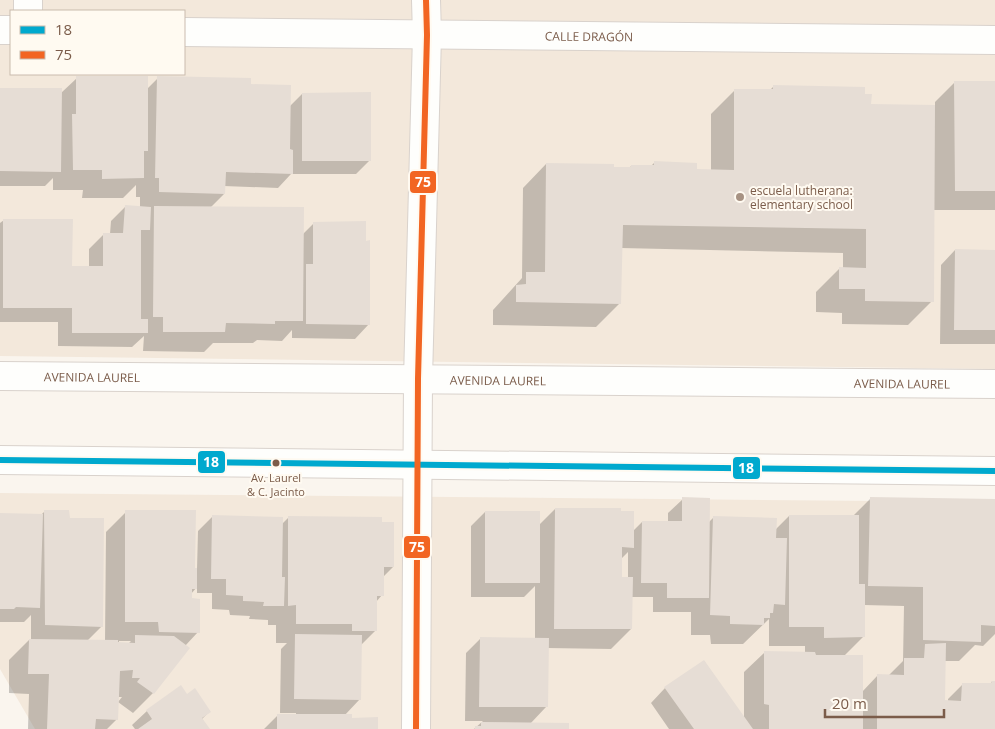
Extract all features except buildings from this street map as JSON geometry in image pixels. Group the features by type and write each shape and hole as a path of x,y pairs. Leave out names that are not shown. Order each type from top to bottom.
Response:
{"street":[{"path":"416,729 418,379 427,35 426,0"},
{"name":"CALLE DRAGÓN","path":"185,32 995,40"},
{"name":"AVENIDA LAUREL","path":"0,376 995,384"},
{"path":"0,460 995,471"}],"shaded area":[{"path":"0,0 995,0 995,369 0,356"},
{"path":"0,493 995,502 995,729 35,729 0,669"}],"transit line":[{"name":"75","path":"416,729 418,379 427,35 426,0"},
{"name":"18","path":"0,460 995,471"}],"place":[{"name":"escuela lutherana: elementary school","path":"740,197"},
{"name":"Av. Laurel & C. Jacinto","path":"276,463"}]}
